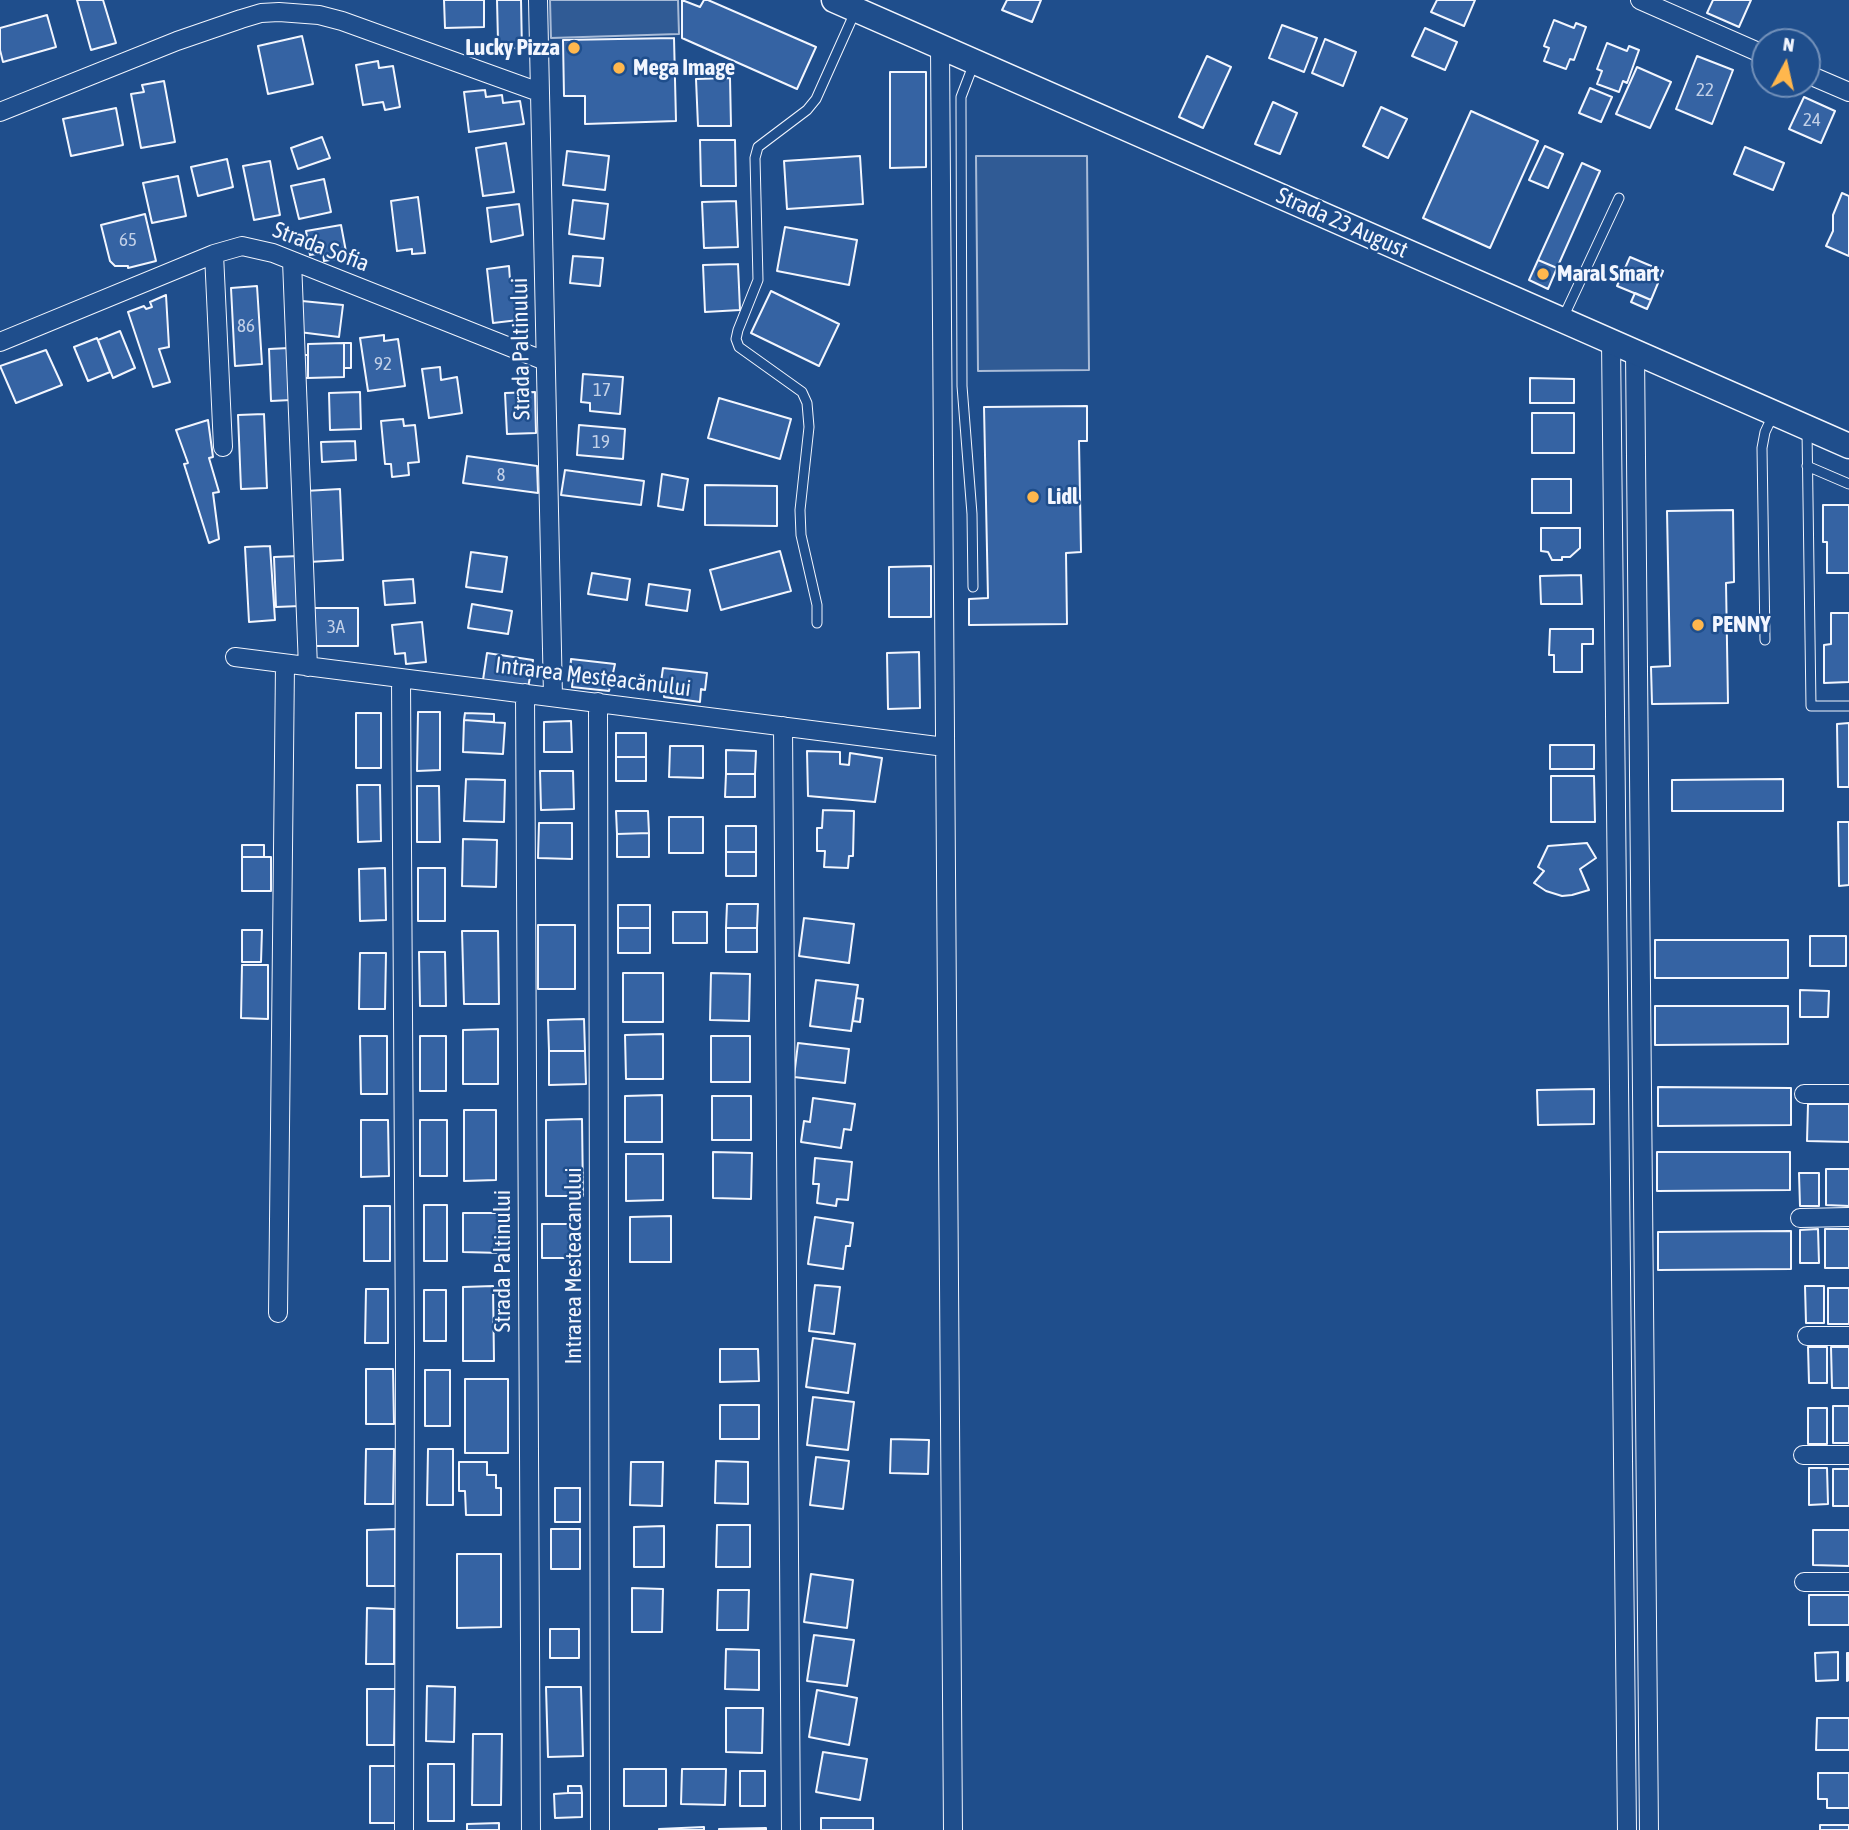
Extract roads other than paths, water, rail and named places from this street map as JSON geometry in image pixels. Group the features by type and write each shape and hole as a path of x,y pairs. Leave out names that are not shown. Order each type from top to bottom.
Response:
{"main road":[{"name":"Strada 23 August","path":"845,5 1849,446"}],"street":[{"name":"Strada Paltinului","path":"538,0 553,696"},
{"path":"1640,0 1751,49"},
{"path":"0,113 177,41 261,13 279,12 319,15 342,21 540,92"},
{"path":"940,47 953,1830"},
{"path":"1821,80 1849,92"},
{"name":"Strada Sofia","path":"0,342 214,254 242,246 273,253 545,361"},
{"path":"214,254 223,447"},
{"path":"292,261 309,667"},
{"path":"1611,341 1627,1830"},
{"path":"1635,352 1649,1830"},
{"name":"Intrarea Mesteacănului","path":"235,657 945,747"},
{"path":"278,1312 285,664"},
{"path":"401,680 405,1348 404,1830"},
{"name":"Strada Paltinului","path":"525,693 531,1830"},
{"name":"Intrarea Mesteacanului","path":"598,702 600,1830"},
{"path":"783,726 791,1830"},
{"path":"1804,1094 1849,1094"},
{"path":"1800,1218 1849,1217"},
{"path":"1807,1336 1849,1336"},
{"path":"1803,1455 1849,1455"},
{"path":"1804,1582 1849,1582"}],"lane":[{"path":"817,623 817,605 801,535 800,510 809,427 807,403 802,392 739,347 736,339 758,280 755,158 758,147 807,110 816,99 845,5"},
{"path":"973,587 972,514 962,386 961,97 974,62"},
{"path":"1563,320 1619,198"},
{"path":"1765,640 1762,448 1765,432 1774,413"},
{"path":"1807,427 1811,706 1849,706"},
{"path":"1807,466 1849,484"}],"place":[{"name":"Lucky Pizza","path":"574,48"},
{"name":"Mega Image","path":"619,68"},
{"name":"Maral Smart","path":"1543,274"},
{"name":"Lidl","path":"1033,497"},
{"name":"PENNY","path":"1698,625"}]}
